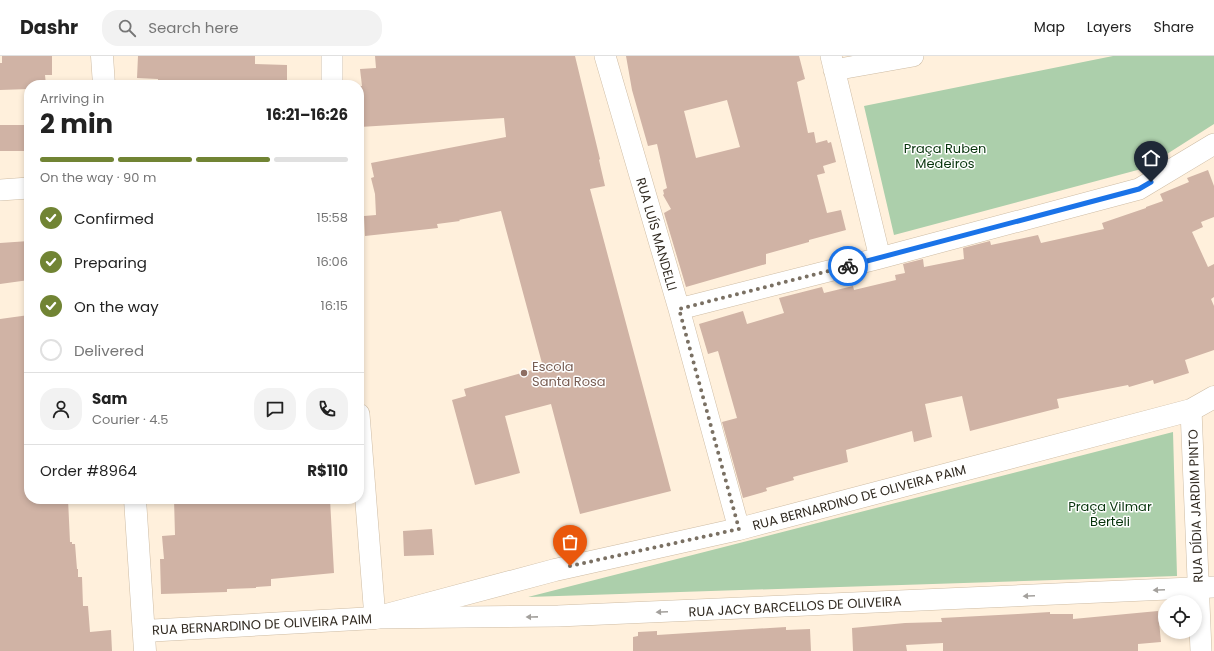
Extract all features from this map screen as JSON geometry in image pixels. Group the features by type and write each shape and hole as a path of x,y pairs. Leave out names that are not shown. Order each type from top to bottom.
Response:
{"street":[{"path":"102,56 104,80"},
{"path":"332,56 332,80"},
{"name":"RUA LUÍS MANDELLI","path":"605,56 679,309 739,529"},
{"path":"880,258 832,63 913,56"},
{"path":"679,309 880,258 1139,189 1214,144"},
{"path":"0,190 24,188"},
{"name":"RUA BERNARDINO DE OLIVEIRA PAIM","path":"145,641 376,618 554,570 739,529 1191,410 1214,397"},
{"name":"RUA DÍDIA JARDIM PINTO","path":"1191,410 1206,588 1201,651"},
{"path":"364,474 376,618"},
{"path":"134,504 145,641"},
{"name":"RUA JACY BARCELLOS DE OLIVEIRA","path":"376,618 558,616 1206,588"}],"green space":[{"name":"Praça Ruben Medeiros","path":"1113,56 1214,56 1214,124 1145,168 894,235 864,106"},
{"name":"Praça Vilmar Berteli","path":"1173,432 1177,576 528,597"}],"building":[{"path":"2,56 52,56 52,75 45,75 46,80 24,80 24,89 0,90 0,63 2,63"},
{"path":"138,56 255,56 255,64 287,65 287,80 158,80 137,78"},
{"path":"375,56 575,56 605,186 590,189 671,491 580,514 551,404 505,416 520,473 475,485 452,400 466,396 464,389 543,367 501,211 459,220 460,221 437,224 438,228 365,236 364,216 376,215 375,194 371,178 374,177 371,163 506,137 504,118 364,127 364,80 361,80 360,69 376,68"},
{"path":"626,56 799,56 805,79 797,82 808,133 814,132 816,143 827,140 828,143 831,142 836,162 823,166 825,173 817,175 827,213 841,210 846,230 766,254 766,264 686,287 664,213 671,209 663,195 663,190 667,188 657,144 648,146 632,90","holes":["727,100 740,147 696,158 684,111"]},
{"path":"0,125 24,125 24,151 0,151"},
{"path":"1208,170 1214,186 1214,217 1201,222 1203,227 1192,232 1208,267 1214,264 1214,297 1211,299 1214,306 1214,350 1185,360 1189,373 1154,384 1153,380 1129,387 1128,385 1057,399 1059,408 970,431 962,396 925,404 932,437 914,442 912,431 846,450 848,462 793,477 794,480 766,488 767,491 743,498 722,422 737,418 718,351 708,354 699,324 743,311 747,324 784,313 779,298 822,287 824,293 853,286 854,290 896,280 895,275 905,273 903,264 923,259 924,267 964,259 963,248 990,241 991,245 1038,235 1041,243 1104,229 1102,223 1163,201 1160,194 1189,182 1187,178"},
{"path":"24,241 24,281 0,284 0,243"},
{"path":"24,316 24,504 68,504 70,542 75,544 78,577 82,577 83,606 88,606 90,632 111,630 112,651 0,651 0,319"},
{"path":"174,504 330,504 334,573 271,579 271,586 227,589 227,592 161,594 160,559 164,559 162,536 175,535"},
{"path":"432,529 434,555 404,556 403,531"},
{"path":"1158,611 1158,639 1161,639 1161,642 1138,644 1138,651 943,651 943,643 906,645 907,651 853,651 852,628 905,623 942,622 941,618 1050,612 1050,614 1073,614 1073,619"},
{"path":"786,627 786,630 810,629 811,651 633,651 633,637 638,636 638,632 657,631 657,635"}],"way so far":[{"path":"570,566 739,529 679,309 848,266"}],"place":[{"name":"Escola Santa Rosa","path":"524,373"}],"route":[{"path":"848,266 1139,189 1151,182"}]}
